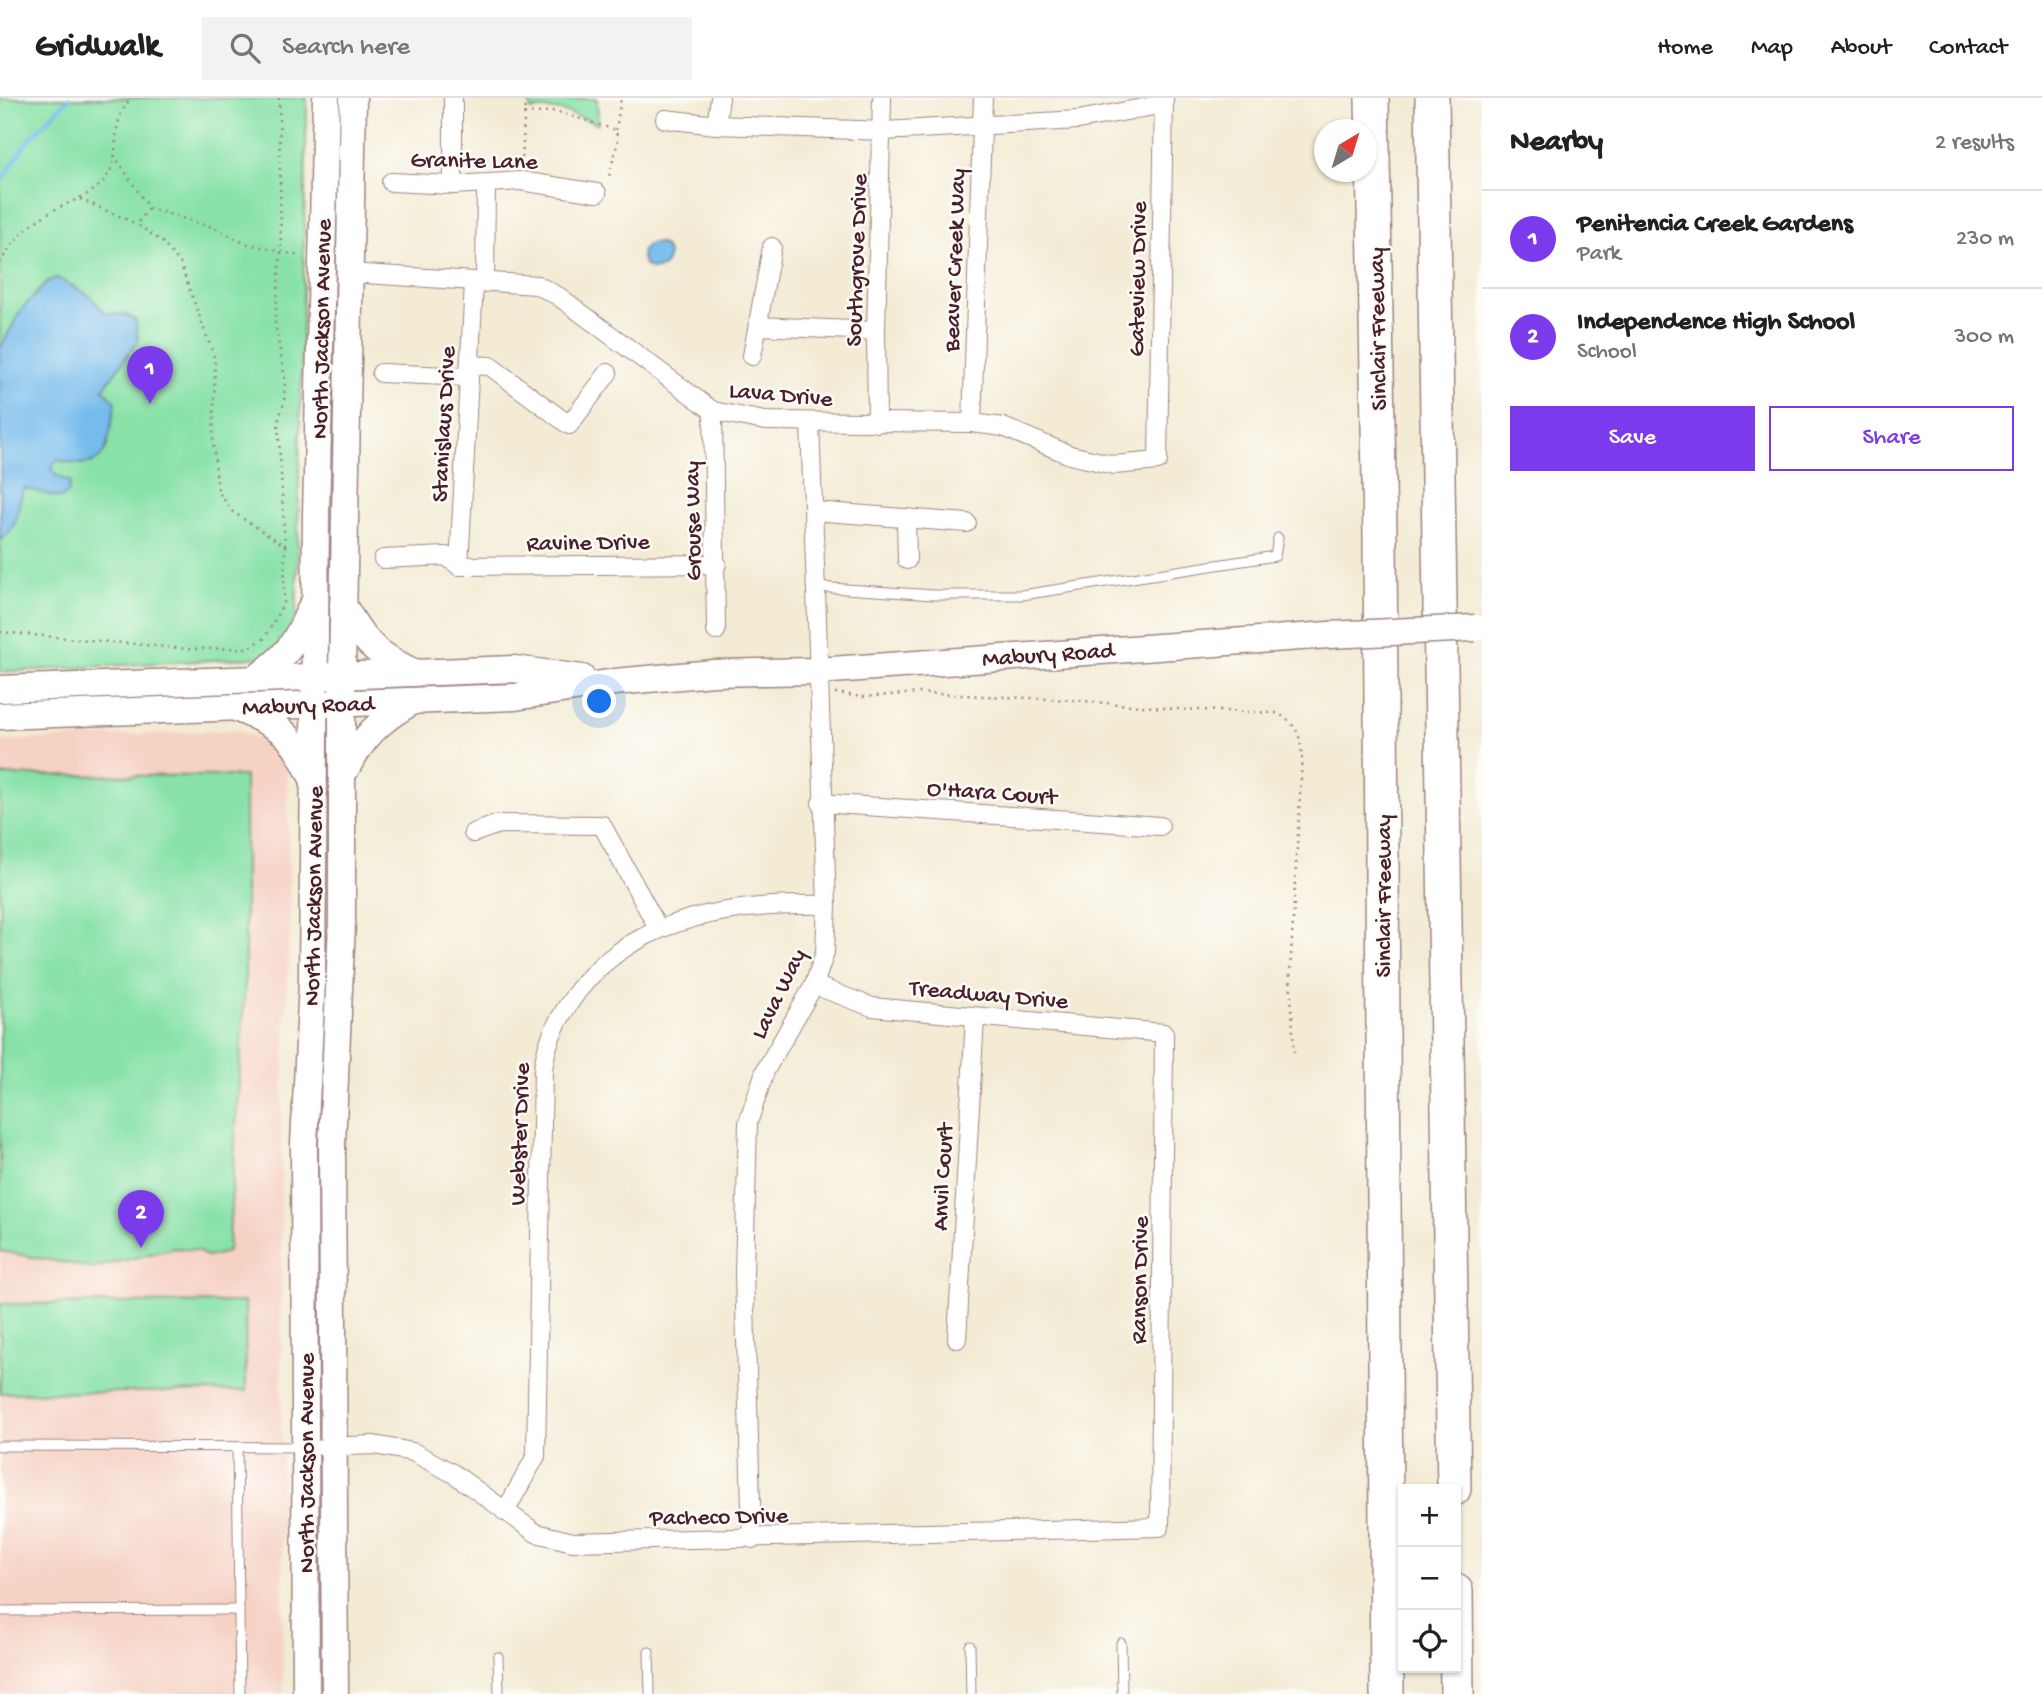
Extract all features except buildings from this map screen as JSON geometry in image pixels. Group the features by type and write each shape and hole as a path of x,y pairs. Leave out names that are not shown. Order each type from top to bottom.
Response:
{"highway":[{"name":"Sinclair Freeway","path":"1372,98 1380,549 1387,1694"},
{"path":"1432,98 1454,1484"},
{"path":"1456,1610 1457,1694"}],"main road":[{"name":"North Jackson Avenue","path":"327,98 316,596 329,675 342,703 341,971 332,1144 335,1694"},
{"name":"North Jackson Avenue","path":"306,1694 304,1144 312,981 314,704 329,675 343,605 353,98"},
{"path":"256,679 284,658 298,639 316,596"},
{"path":"343,605 358,631 378,654 415,673"},
{"name":"Mabury Road","path":"0,716 515,697 615,682 713,673 818,681 1329,635 1479,628"},
{"name":"Mabury Road","path":"0,689 514,669 615,682"},
{"path":"342,775 362,739 383,719 414,700"},
{"path":"234,708 285,732 300,751 313,780"}],"street":[{"path":"453,98 453,185"},
{"path":"716,125 720,98"},
{"name":"Southgrove Drive","path":"877,424 876,331 884,131 882,98"},
{"name":"Beaver Creek Way","path":"972,423 983,98"},
{"path":"665,119 716,125 884,131 983,123 1078,120 1164,101"},
{"name":"Gateview Drive","path":"1158,461 1164,101"},
{"name":"Granite Lane","path":"391,182 453,185 521,181 597,193"},
{"name":"Stanislaus Drive","path":"459,566 470,371 480,283 486,184"},
{"path":"752,356 772,247"},
{"name":"Lava Drive","path":"349,273 537,285 558,296 713,411 765,421 972,423 1003,426 1070,455 1114,465 1158,461"},
{"path":"758,326 876,331"},
{"path":"381,373 470,371 491,366 569,425 608,373"},
{"name":"Grouse Way","path":"713,411 718,564 716,631"},
{"name":"Lava Way","path":"752,1539 744,1273 748,1123 765,1071 814,985 825,952 827,905 821,803 817,587 810,422"},
{"path":"814,511 967,523"},
{"path":"906,518 907,560"},
{"name":"Ravine Drive","path":"383,559 446,556 459,566 718,564"},
{"name":"O'Hara Court","path":"821,803 1160,826"},
{"path":"473,833 499,824 602,825 657,928"},
{"name":"Webster Drive","path":"505,1512 536,1457 546,1045 581,985 620,950 657,928 753,906 827,905"},
{"name":"Treadway Drive","path":"814,985 872,1007 1164,1033"},
{"name":"Anvil Court","path":"957,1339 975,1017"},
{"name":"Ranson Drive","path":"1160,1527 1164,1033"},
{"name":"Pacheco Drive","path":"304,1447 374,1445 413,1452 454,1474 536,1533 573,1542 1160,1527"}],"lane":[{"path":"817,587 934,596 1022,595 1275,556 1278,538"},
{"path":"0,1446 304,1447"},
{"path":"237,1448 240,1694"},
{"path":"0,1611 239,1610"},
{"path":"1121,1643 1122,1694"},
{"path":"970,1646 971,1694"},
{"path":"649,1652 650,1694"},
{"path":"498,1657 499,1694"}],"path":[{"path":"0,263 9,246 32,223 80,198 107,178 114,155 117,117 131,98"},
{"path":"0,632 189,649 249,648 265,638 284,601 285,545 278,422 284,403 285,379 275,323 281,251 279,98"},
{"path":"521,175 525,98"},
{"path":"597,193 607,184 618,142 615,130 621,98"},
{"path":"524,114 555,111 615,130"},
{"path":"114,155 149,208 215,228 244,243 303,257"},
{"path":"80,198 137,224 161,241 180,263 215,359 213,444 218,491 233,512 285,545"},
{"path":"137,224 149,208"},
{"path":"818,681 862,697 919,693 1113,702 1176,709 1277,713 1289,719 1301,734 1302,759 1290,973 1294,1052"}],"shaded area":[{"path":"237,730 267,742 279,752 287,769 290,927 282,1105 281,1303 283,1694 0,1694 0,741"}],"green space":[{"path":"0,98 307,98 296,628 268,657 0,672"},
{"path":"529,98 597,99 598,124 557,110 531,110"},
{"path":"0,775 245,776 245,984 228,1252 208,1257 196,1250 175,1248 93,1268 0,1251"},
{"path":"245,1302 246,1391 0,1393 0,1304"}],"water":[{"path":"655,243 664,247 668,256 664,265 655,269 646,265 642,256 646,247"},
{"path":"57,278 89,295 105,313 126,315 136,321 138,341 103,389 116,402 104,452 89,463 75,464 57,460 52,467 55,475 70,482 68,493 60,498 24,488 15,522 0,541 0,348 21,310 48,281"}],"waterway":[{"path":"0,183 27,142 69,98"}],"place":[{"name":"Penitencia Creek Gardens","path":"150,404"},
{"name":"Independence High School","path":"141,1248"}]}
